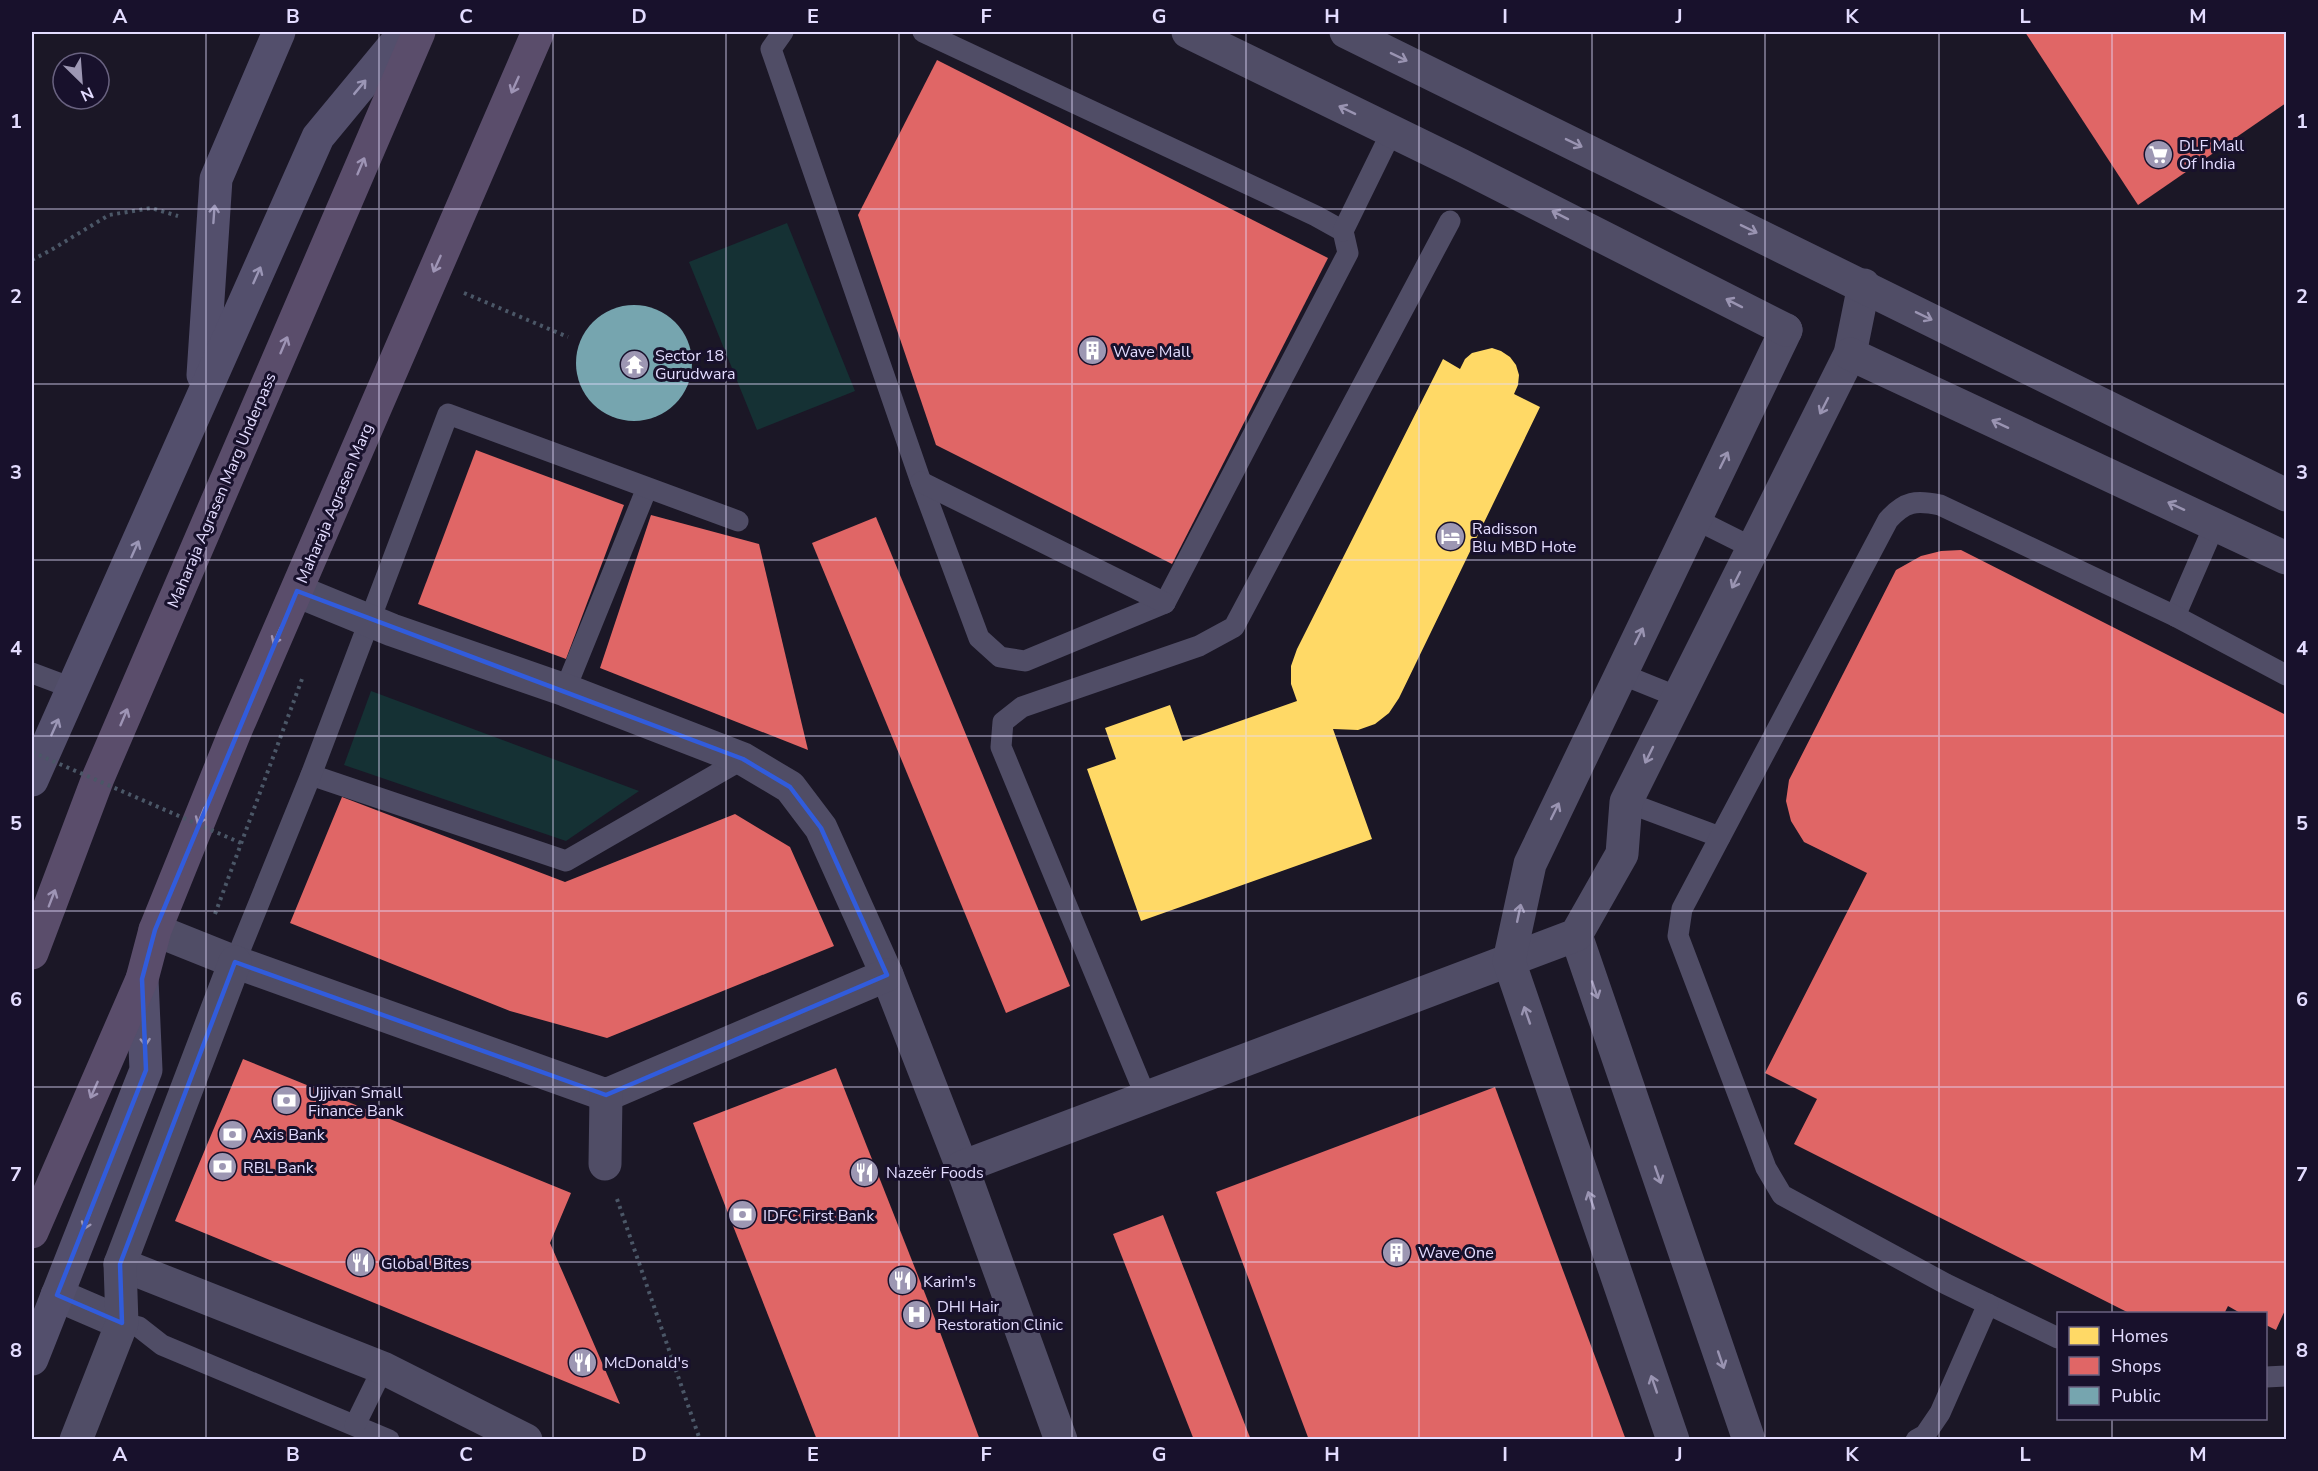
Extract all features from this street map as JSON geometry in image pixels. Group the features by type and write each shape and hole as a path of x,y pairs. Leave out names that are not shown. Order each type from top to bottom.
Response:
{"main road":[{"path":"202,398 216,178 279,32"},
{"path":"32,780 318,137 405,32"},
{"name":"Maharaja Agrasen Marg Underpass","path":"32,953 98,778 419,32"},
{"name":"Maharaja Agrasen Marg","path":"142,979 155,930 235,732 538,32"},
{"path":"32,1232 142,979"},
{"path":"32,1359 146,1070 142,979"}],"street":[{"path":"1188,32 1392,131 1786,330 1530,864 1509,961 1674,1440"},
{"path":"1347,32 2286,495"},
{"path":"962,1167 1576,935 1622,854 1626,802 1850,354 1863,285"},
{"path":"1850,354 2286,558"},
{"path":"297,591 369,620 566,690 743,759 790,787 821,828 887,975 962,1167 1061,1440"},
{"path":"155,930 235,962 606,1095 887,975"},
{"path":"1576,935 1749,1440"},
{"path":"76,1440 122,1323 120,1264 235,962"},
{"path":"605,1164 606,1095"},
{"path":"120,1264 383,1368 526,1440"},
{"path":"57,1296 122,1323"}],"lane":[{"path":"783,32 767,40 921,482 979,638 1000,657 1025,661 1165,603 1348,253 1343,231 1392,131"},
{"path":"923,32 1316,216 1343,231"},
{"path":"1146,1097 1001,747 1003,722 1022,707 1199,646 1234,627 1450,221"},
{"path":"235,962 311,775 448,414 738,521"},
{"path":"921,482 1165,603"},
{"path":"566,690 646,488"},
{"path":"2057,1338 1946,1284 1782,1195 1766,1168 1678,936 1682,909 1888,520 1900,506 1921,501 1940,505 2175,616 2286,675"},
{"path":"1695,519 1753,548"},
{"path":"2175,616 2215,524"},
{"path":"32,673 72,688"},
{"path":"1621,674 1678,697"},
{"path":"311,775 566,861 743,759"},
{"path":"1626,802 1720,837"},
{"path":"1916,1440 1925,1435 1940,1413 1988,1304"},
{"path":"122,1323 139,1328 162,1345 389,1440"},
{"path":"355,1425 383,1368"},
{"path":"2267,1377 2286,1376"}],"path":[{"path":"32,260 109,215 151,208 213,227"},
{"path":"430,279 568,337"},
{"path":"202,948 276,745"},
{"path":"32,752 241,843"},
{"path":"605,1164 700,1440"}],"highlighted area":[{"path":"297,591 743,759 790,787 821,828 887,975 606,1095 235,962 120,1264 122,1323 57,1295 146,1070 142,979 155,930"}],"green space":[{"path":"787,223 855,391 757,430 689,262"},
{"path":"371,691 639,791 566,841 344,765"}],"building: Homes":[{"path":"1492,348 1510,357 1516,365 1519,375 1514,394 1540,407 1399,698 1389,713 1375,724 1358,730 1333,729 1372,839 1141,921 1087,769 1116,759 1105,728 1170,705 1183,741 1297,701 1291,684 1291,666 1297,649 1443,359 1460,369 1465,359 1472,353"}],"building: Shops":[{"name":"DLF Mall Of India","path":"2025,32 2286,32 2286,103 2138,205"},
{"name":"Wave Mall","path":"937,60 1328,258 1172,564 936,445 858,215"},
{"path":"476,450 624,505 566,659 418,604"},
{"path":"651,515 759,544 808,750 600,668"},
{"path":"876,517 1070,986 1006,1013 812,543"},
{"path":"1961,550 2286,715 2286,1308 2276,1330 2267,1326 2267,1312 2238,1312 2228,1306 2225,1312 2127,1312 1794,1144 1817,1099 1765,1073 1867,873 1804,842 1791,821 1786,801 1789,780 1896,570 1921,556 1941,551"},
{"path":"342,797 565,882 735,814 790,847 834,946 607,1038 510,1011 290,923"},
{"path":"243,1059 571,1193 550,1243 620,1404 175,1221"},
{"path":"836,1068 980,1440 817,1440 708,1162 693,1123"},
{"name":"Wave One","path":"1495,1087 1626,1440 1309,1440 1216,1192"},
{"path":"1163,1215 1251,1440 1194,1440 1113,1234"}],"building: Public":[{"name":"Sector 18 Gurudwara","path":"634,305 656,309 675,322 688,341 692,363 688,385 675,404 656,417 634,421 612,417 593,404 580,385 576,363 580,341 593,322 612,309"}],"place":[{"name":"DLF Mall Of India","path":"2158,154"},
{"name":"Wave Mall","path":"1092,351"},
{"name":"Sector 18 Gurudwara","path":"634,364"},
{"name":"Radisson Blu MBD Hote","path":"1451,537"},
{"name":"Ujjivan Small Finance Bank","path":"287,1101"},
{"name":"Axis Bank","path":"232,1134"},
{"name":"RBL Bank","path":"222,1167"},
{"name":"Nazeër Foods","path":"865,1172"},
{"name":"IDFC First Bank","path":"742,1215"},
{"name":"Wave One","path":"1397,1252"},
{"name":"Global Bites","path":"360,1263"},
{"name":"Karim's","path":"902,1281"},
{"name":"DHI Hair Restoration Clinic","path":"916,1315"},
{"name":"McDonald's","path":"583,1362"}]}
